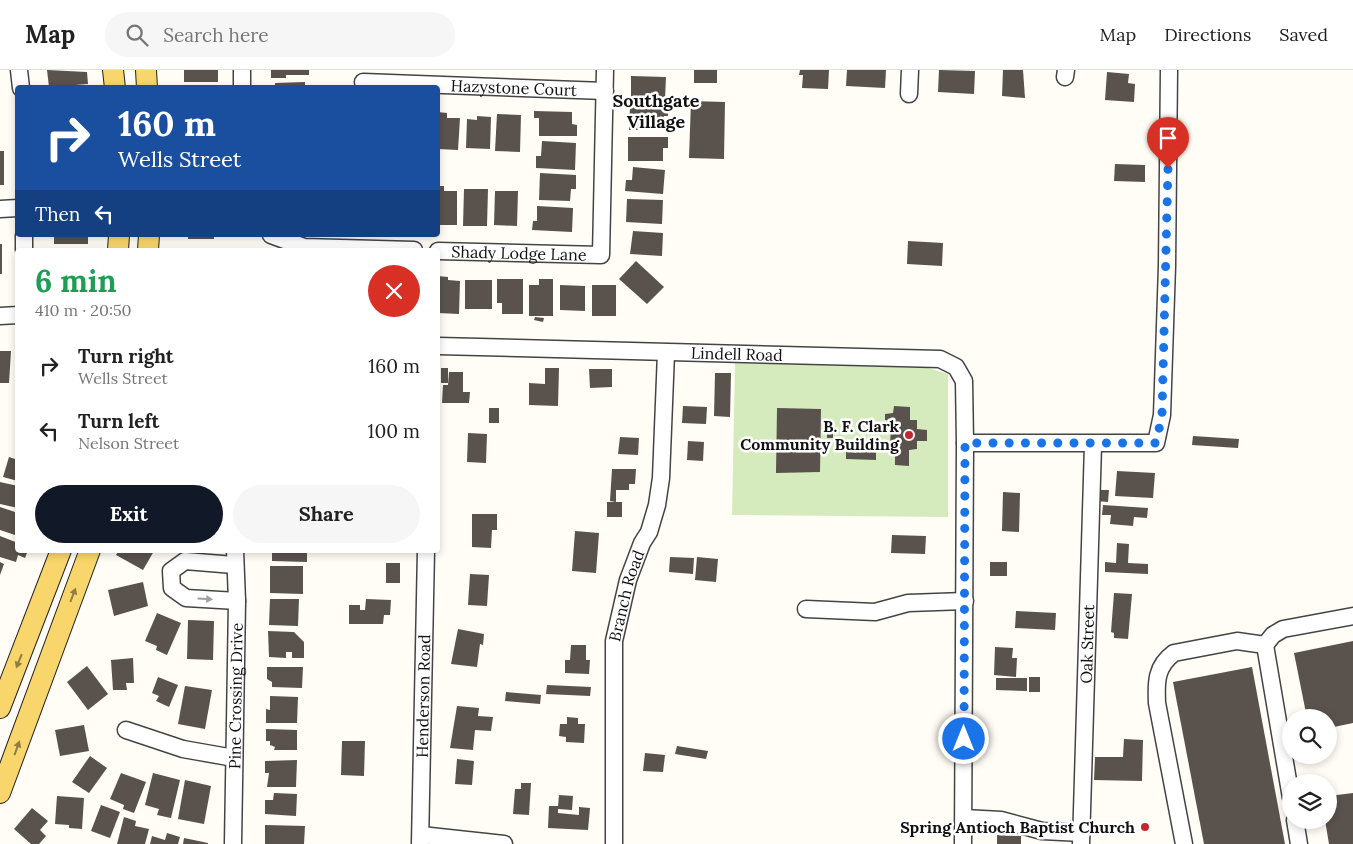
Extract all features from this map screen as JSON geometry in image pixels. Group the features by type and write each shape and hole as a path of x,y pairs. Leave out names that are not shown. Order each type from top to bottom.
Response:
{"main road":[{"path":"113,70 115,85"},
{"path":"146,70 147,85"},
{"path":"0,708 60,553"},
{"path":"0,793 89,553"},
{"path":"32,626 57,637"}],"street":[{"path":"19,70 21,85"},
{"path":"242,70 242,85"},
{"path":"605,70 605,91"},
{"path":"909,94 910,70"},
{"path":"965,443 1093,445 1156,443 1163,405 1167,266 1169,70"},
{"name":"Hazystone Court","path":"363,82 605,91"},
{"name":"Shady Lodge Lane","path":"440,251 601,255 605,91"},
{"path":"0,209 15,208"},
{"path":"276,237 304,247 341,248"},
{"path":"0,316 15,315"},
{"name":"Lindell Road","path":"440,346 940,359 956,367 964,381 965,443 963,844"},
{"name":"Branch Road","path":"614,844 614,641 628,580 657,505 661,478 666,353"},
{"name":"Oak Street","path":"1082,839 1093,445"},
{"name":"Henderson Road","path":"420,840 426,553"},
{"path":"234,558 185,561 171,572 172,588 186,598 237,601"},
{"name":"Pine Crossing Drive","path":"233,844 237,601 234,558"},
{"path":"806,609 875,612 908,603 964,601"},
{"path":"1287,774 1265,645 1273,635 1283,629 1353,616"},
{"path":"1184,844 1157,703 1156,684 1158,671 1166,659 1174,653 1237,641 1265,645"},
{"path":"126,730 183,749 234,758"},
{"path":"964,818 1000,820 1082,839"},
{"path":"1296,829 1299,844"},
{"path":"420,840 504,844"}],"green space":[{"path":"735,363 928,368 948,374 948,517 732,515"}],"building":[{"path":"47,70 87,72 88,84 49,85"},
{"path":"184,70 218,70 218,82 184,82"},
{"path":"271,70 309,70 309,75 286,75 286,78 271,78"},
{"path":"694,70 717,70 717,83 694,83"},
{"path":"800,70 829,70 828,89 802,88 803,75 799,75"},
{"path":"847,70 886,70 885,88 846,86"},
{"path":"939,70 975,71 974,94 938,92"},
{"path":"1003,70 1023,70 1025,98 1002,96"},
{"path":"1107,72 1129,74 1128,83 1135,84 1134,102 1105,100"},
{"path":"631,76 666,77 665,99 631,98"},
{"path":"305,82 305,85 275,85 275,83"},
{"path":"691,101 725,102 724,159 689,158"},
{"path":"630,106 668,106 668,116 664,116 664,130 629,130"},
{"path":"534,111 572,112 572,124 577,125 577,136 539,136 539,118 534,118"},
{"path":"440,112 447,113 447,118 460,118 458,150 440,149"},
{"path":"497,114 521,115 520,152 495,151"},
{"path":"477,116 491,117 490,149 466,148 467,119 477,120"},
{"path":"628,137 668,137 668,148 663,148 663,161 628,161"},
{"path":"542,141 576,143 575,170 536,168 536,156 541,156"},
{"path":"0,151 4,151 4,185 0,185"},
{"path":"1115,164 1145,165 1145,182 1114,181"},
{"path":"633,167 665,170 663,194 625,191 626,180 632,180"},
{"path":"540,173 576,175 576,189 571,189 570,201 539,200"},
{"path":"440,186 444,186 444,191 457,191 457,225 440,225"},
{"path":"464,189 488,189 487,226 463,226"},
{"path":"495,191 518,191 517,226 494,225"},
{"path":"627,199 663,200 662,224 626,222"},
{"path":"537,206 573,208 572,232 532,230 533,221 537,221"},
{"path":"633,231 663,233 662,256 630,254"},
{"path":"54,237 88,237 88,244 54,244"},
{"path":"188,237 214,237 214,239 188,239"},
{"path":"908,241 943,243 942,266 907,264"},
{"path":"0,244 2,244 2,274 0,274"},
{"path":"636,261 664,287 647,304 619,279"},
{"path":"440,276 448,277 448,280 460,281 459,314 440,313"},
{"path":"497,279 523,279 523,314 502,314 502,303 497,303"},
{"path":"539,279 553,279 553,316 529,316 529,285 539,285"},
{"path":"465,280 492,280 492,309 465,309"},
{"path":"560,285 585,286 585,311 560,310"},
{"path":"592,285 616,285 616,316 592,316"},
{"path":"535,317 544,318 543,322 534,320"},
{"path":"0,351 11,351 9,383 0,383"},
{"path":"441,368 448,368 448,383 441,383"},
{"path":"545,368 559,368 558,406 529,405 529,383 545,384"},
{"path":"589,369 612,369 612,387 590,388"},
{"path":"449,372 463,372 463,392 470,392 469,403 442,403 443,385 448,385"},
{"path":"715,373 731,373 730,417 714,416"},
{"path":"683,406 707,407 706,424 682,423"},
{"name":"B. F. Clark Community Building","path":"894,406 910,407 910,420 917,420 917,429 927,430 927,441 917,441 917,449 909,450 909,466 895,465 895,451 890,450 891,421 885,420 885,414 893,413"},
{"path":"489,408 499,408 499,423 489,423"},
{"path":"777,408 821,409 820,472 776,473"},
{"path":"827,424 833,424 833,438 827,438"},
{"path":"468,433 487,434 486,463 467,462"},
{"path":"1193,436 1239,439 1238,448 1192,445"},
{"path":"620,437 639,438 638,455 618,454"},
{"path":"688,441 704,442 703,461 687,460"},
{"path":"846,441 876,442 876,460 846,459"},
{"path":"9,457 15,459 15,480 3,477"},
{"path":"612,469 636,469 635,484 629,484 629,490 616,490 616,502 610,501"},
{"path":"1117,471 1155,473 1153,498 1115,496"},
{"path":"0,482 15,485 15,507 0,504"},
{"path":"1097,490 1109,490 1108,502 1096,501"},
{"path":"1003,492 1020,493 1019,532 1002,531"},
{"path":"607,502 622,502 622,517 607,517"},
{"path":"1103,505 1148,508 1147,518 1134,517 1133,526 1110,524 1111,515 1102,515"},
{"path":"0,507 15,512 15,535 0,530"},
{"path":"472,514 497,514 497,530 492,530 491,548 472,547"},
{"path":"575,531 599,533 596,573 572,571"},
{"path":"892,535 926,536 925,554 891,553"},
{"path":"0,536 15,542 15,553 27,553 25,558 18,555 16,562 0,557"},
{"path":"1117,543 1129,544 1128,563 1148,564 1148,574 1105,572 1105,562 1116,563"},
{"path":"117,553 153,553 143,570 116,555"},
{"path":"272,553 307,553 307,562 272,561"},
{"path":"670,557 694,558 693,574 669,572"},
{"path":"697,557 718,559 716,582 695,580"},
{"path":"0,562 4,564 0,575"},
{"path":"990,562 1007,562 1007,576 990,576"},
{"path":"386,563 400,563 400,583 386,583"},
{"path":"270,566 303,566 303,594 270,593"},
{"path":"470,574 489,575 487,606 468,605"},
{"path":"143,582 148,606 114,616 108,590"},
{"path":"1114,593 1132,594 1128,639 1114,638 1114,633 1111,632"},
{"path":"270,599 299,599 298,626 269,625"},
{"path":"366,599 391,600 390,615 384,615 383,624 349,624 349,605 360,605 360,610 365,610"},
{"path":"1016,611 1056,613 1055,630 1015,628"},
{"path":"157,613 181,623 167,655 156,650 157,646 145,641"},
{"path":"188,620 214,621 213,660 187,659"},
{"path":"458,629 484,634 483,645 480,644 477,667 451,664"},
{"path":"268,631 294,632 304,642 304,658 292,658 292,652 286,652 286,658 269,657"},
{"path":"1353,641 1353,723 1337,726 1337,709 1305,709 1294,653"},
{"path":"571,645 586,645 586,660 590,660 589,674 565,673 565,660 570,660"},
{"path":"995,647 1013,648 1012,658 1017,658 1016,677 994,675"},
{"path":"133,658 134,683 126,683 127,690 113,690 111,660"},
{"path":"87,666 108,694 88,710 67,682"},
{"path":"267,667 303,667 302,688 272,687 272,682 267,679"},
{"path":"1252,667 1285,844 1204,844 1173,682"},
{"path":"158,677 178,685 169,707 156,701 159,696 152,693"},
{"path":"1029,677 1040,677 1040,692 1029,692"},
{"path":"996,678 1027,678 1027,691 996,690"},
{"path":"547,685 591,687 590,696 546,694"},
{"path":"185,686 212,690 205,729 178,724"},
{"path":"506,692 541,695 540,704 505,701"},
{"path":"270,696 298,697 297,723 266,723 266,709 270,710"},
{"path":"457,706 479,708 478,716 493,717 491,731 475,730 473,750 450,748"},
{"path":"567,717 578,718 578,724 585,724 584,743 566,742 566,737 559,736 560,724 567,724"},
{"path":"84,725 89,751 60,756 55,730"},
{"path":"266,729 297,730 297,750 274,750 275,747 270,745 270,741 266,741"},
{"path":"1124,739 1143,740 1142,781 1094,780 1095,757 1123,757"},
{"path":"342,741 365,741 364,776 341,775"},
{"path":"677,746 708,751 706,759 675,754"},
{"path":"645,753 665,755 663,772 643,771"},
{"path":"90,756 107,768 89,793 72,782"},
{"path":"457,759 474,761 472,785 455,784"},
{"path":"297,760 296,787 267,787 269,773 265,773 265,761"},
{"path":"121,773 146,782 134,813 123,809 124,805 110,799"},
{"path":"153,773 180,780 171,818 157,815 159,809 145,805"},
{"path":"185,780 211,786 204,824 178,819"},
{"path":"521,783 531,783 529,815 513,814 515,789 521,789"},
{"path":"274,793 297,794 296,816 265,814 265,800 273,800"},
{"path":"1353,793 1353,844 1329,844 1326,829 1337,829 1337,795"},
{"path":"559,795 573,796 572,810 558,809 558,813 579,815 579,807 590,808 588,830 548,828 549,806 558,806"},
{"path":"57,796 84,798 82,829 69,828 69,825 55,824"},
{"path":"101,805 120,812 110,838 91,831"},
{"path":"32,808 48,821 40,830 46,836 39,844 31,844 14,829"},
{"path":"124,817 136,821 135,826 149,829 145,844 117,844"},
{"path":"265,825 305,826 304,844 265,844"},
{"path":"167,833 180,837 178,844 150,844 152,836 165,840"},
{"path":"997,835 1021,836 1021,844 997,844"},
{"path":"184,838 208,843 208,844 183,844"}],"place":[{"name":"B. F. Clark Community Building","path":"909,435"},
{"name":"Spring Antioch Baptist Church","path":"1145,827"}],"district":[{"name":"Southgate Village","path":"656,111"}],"route":[{"path":"964,739 965,443 1093,445 1156,443 1162,415 1168,168"}]}
